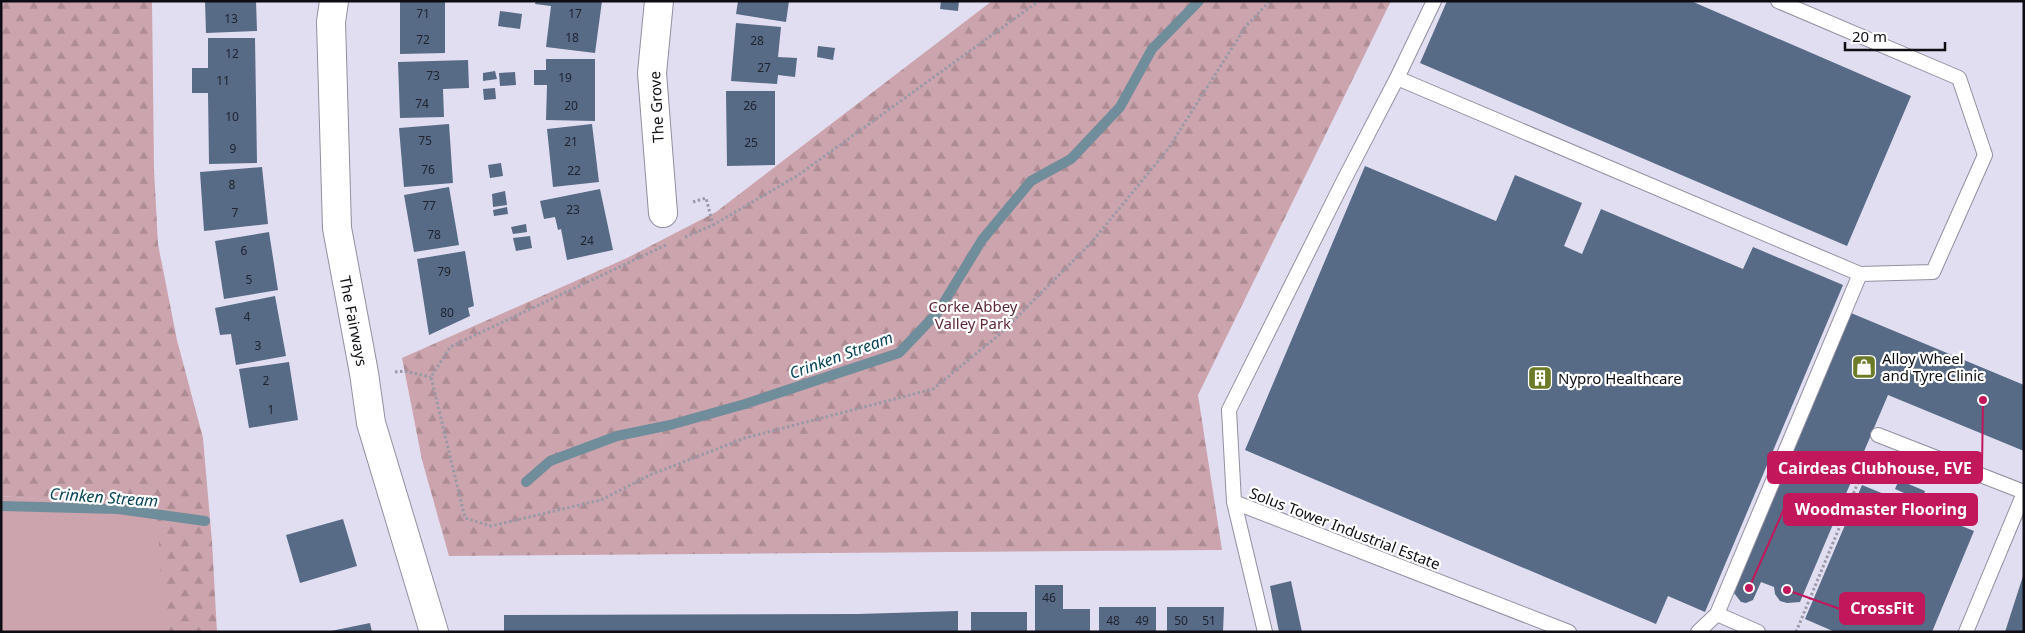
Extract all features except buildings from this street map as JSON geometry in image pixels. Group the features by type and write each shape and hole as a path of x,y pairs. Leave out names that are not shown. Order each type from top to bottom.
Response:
{"street":[{"name":"The Fairways","path":"334,1 331,22 337,228 371,423 434,632"},
{"name":"The Grove","path":"659,1 652,73 664,213"}],"lane":[{"path":"1234,502 1229,410 1434,1"},
{"path":"1397,78 1860,274 1933,272 1985,155 1959,78 1778,1"},
{"path":"1698,632 1717,614 1860,274"},
{"path":"1878,435 2024,492 1966,632"},
{"name":"Solus Tower Industrial Estate","path":"1234,502 1266,632"},
{"name":"Solus Tower Industrial Estate","path":"1234,502 1569,632"},
{"path":"1717,614 1758,632"}],"path":[{"path":"678,240 713,225 797,176 1039,1"},
{"path":"669,244 450,347 431,377 465,518 491,526 601,500 650,474 745,438 933,389 1000,334 1091,243 1168,148 1246,26 1270,1"},
{"path":"1796,632 1878,435"}],"green space":[{"path":"1,1 152,1 154,169 158,244 177,340 203,438 217,632 164,632 157,509 1,496"},
{"name":"Corke Abbey Valley Park","path":"992,1 1391,1 1198,395 1222,550 449,556 422,460 402,358 627,258 716,212"},
{"path":"1,496 178,510 186,632 1,632"}],"waterway":[{"name":"Crinken Stream","path":"526,482 550,461 617,436 670,425 745,404 899,353 938,312 982,240 1031,181 1071,159 1120,107 1152,49 1199,1"},
{"name":"Crinken Stream","path":"1,506 118,509 205,521"}],"place":[{"name":"Alloy Wheel and Tyre Clinic","path":"1864,367"},
{"name":"Nypro Healthcare","path":"1540,378"},
{"name":"Cairdeas Clubhouse, EVE","path":"1983,400"},
{"name":"Woodmaster Flooring","path":"1749,588"},
{"name":"CrossFit","path":"1787,590"}]}
